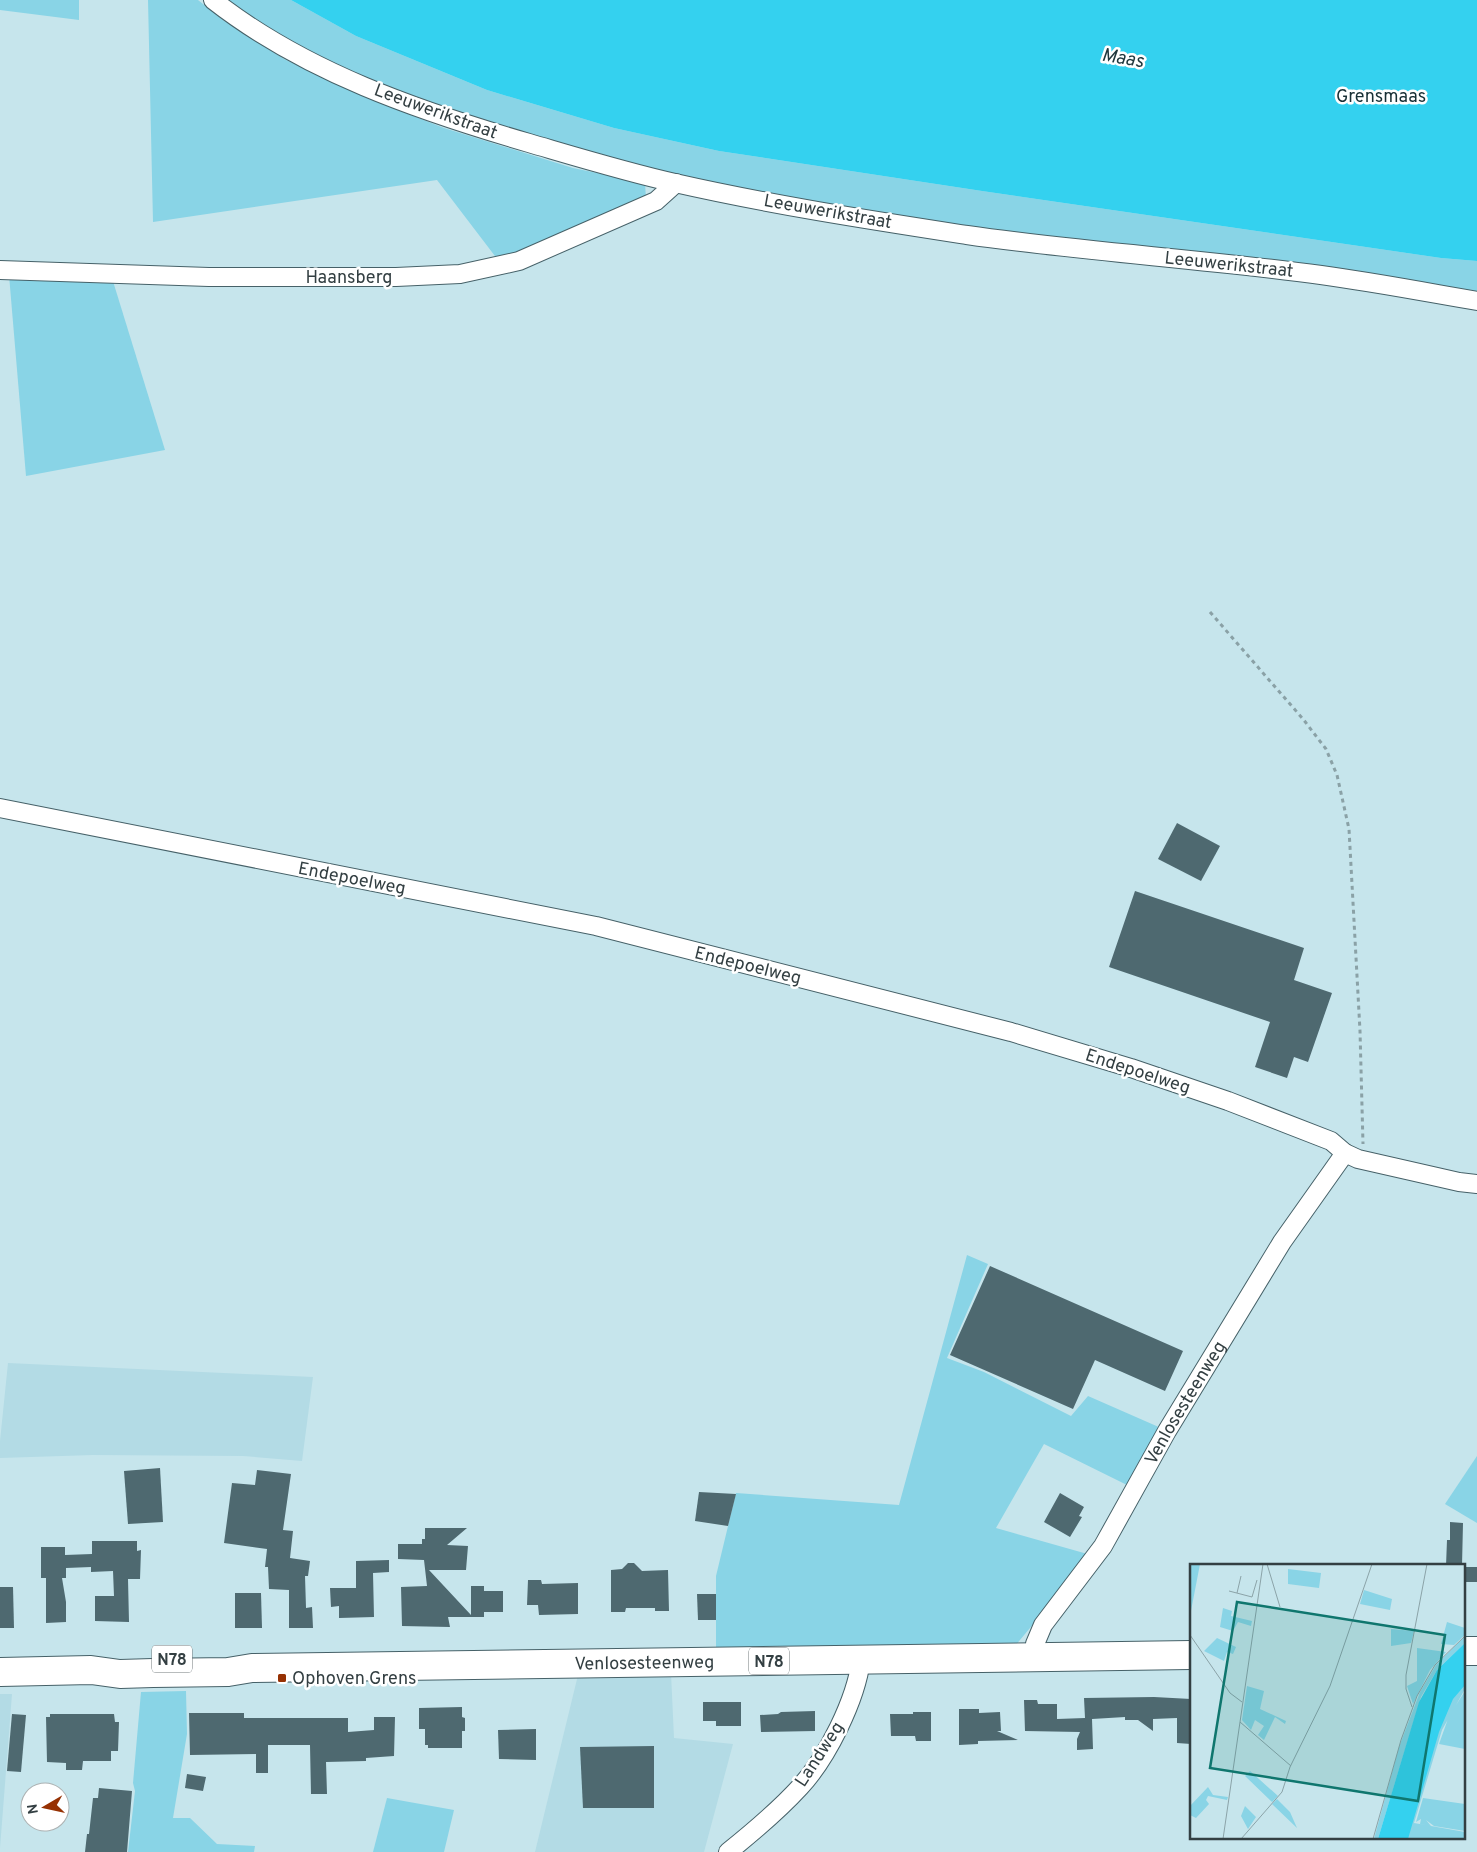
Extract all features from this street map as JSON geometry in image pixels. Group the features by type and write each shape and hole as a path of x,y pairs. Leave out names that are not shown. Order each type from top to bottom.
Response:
{"main road":[{"path":"1464,1651 1477,1651"},
{"name":"Venlosesteenweg","path":"0,1672 91,1670 119,1664 168,1659 210,1659 252,1668 1190,1655"}],"street":[{"name":"Leeuwerikstraat","path":"213,0 276,43 328,71 402,101 456,122 565,154 676,183 797,207 970,235 1322,275 1477,301"},
{"name":"Haansberg","path":"0,270 209,277 396,277 460,274 519,260 656,201 676,183"},
{"name":"Endepoelweg","path":"0,808 596,926 992,1027 1130,1068 1228,1100 1330,1141 1352,1156 1459,1182 1477,1184"},
{"name":"Venlosesteenweg","path":"1036,1657 1034,1644 1043,1625 1103,1546 1167,1431 1282,1242 1352,1156"},
{"name":"Landweg","path":"728,1852 754,1831 811,1774 835,1734 850,1701 858,1679 861,1660"}],"path":[{"path":"1210,612 1326,748 1337,775 1349,829 1360,1031 1364,1141 1352,1156"}],"shaded area":[{"path":"0,0 79,0 79,20 0,10"},
{"path":"148,0 198,0 223,20 284,59 365,97 444,128 573,168 645,183 646,199 596,226 498,260 437,180 153,222"},
{"path":"223,0 291,0 356,36 487,90 614,128 719,151 1441,258 1477,261 1477,297 1276,266 901,219 694,181 433,108 306,52"},
{"path":"9,275 112,278 165,450 26,476"},
{"path":"967,1255 988,1264 947,1358 984,1372 1071,1416 1088,1396 1161,1428 1127,1485 1044,1444 996,1528 1091,1555 1015,1646 716,1650 716,1576 736,1493 899,1505"},
{"path":"8,1363 313,1377 302,1461 243,1456 93,1455 0,1458"},
{"path":"1477,1456 1477,1523 1445,1504"},
{"path":"671,1673 674,1738 733,1744 704,1852 535,1852 578,1675"},
{"path":"186,1691 187,1734 173,1818 190,1818 217,1844 255,1846 254,1852 128,1852 135,1791 133,1783 141,1692"},
{"path":"0,1694 12,1694 0,1848"},
{"path":"387,1798 454,1810 444,1852 373,1852"}],"water":[{"name":"Grensmaas","path":"291,0 1477,0 1477,261 1441,258 719,151 614,128 487,90 356,36"}],"building":[{"path":"1177,823 1220,846 1201,881 1158,859"},
{"path":"1135,891 1304,948 1294,980 1332,993 1308,1062 1294,1057 1287,1078 1255,1067 1270,1022 1109,967"},
{"path":"990,1266 1183,1351 1165,1391 1095,1360 1073,1409 950,1355"},
{"path":"160,1468 163,1522 128,1524 124,1471"},
{"path":"257,1470 291,1474 283,1530 293,1531 290,1558 310,1561 308,1576 305,1576 306,1608 312,1607 313,1628 289,1628 289,1590 269,1589 268,1567 265,1567 267,1549 224,1543 232,1483 255,1485"},
{"path":"699,1492 736,1494 728,1526 695,1521"},
{"path":"1060,1493 1084,1507 1079,1516 1082,1517 1070,1537 1044,1522"},
{"path":"1450,1522 1463,1523 1462,1564 1446,1564 1447,1540 1450,1540"},
{"path":"425,1528 467,1528 447,1545 468,1546 466,1570 429,1570 471,1615 471,1586 484,1586 484,1591 503,1591 503,1612 484,1612 484,1617 448,1617 450,1627 402,1626 401,1587 427,1586 424,1560 398,1559 398,1544 422,1544 422,1539 425,1539"},
{"path":"92,1541 137,1541 137,1551 141,1550 140,1579 128,1579 129,1622 95,1621 95,1596 114,1596 113,1571 91,1572 91,1567 66,1568 66,1578 62,1578 66,1602 66,1622 46,1623 46,1578 41,1578 41,1547 65,1547 65,1555 92,1554"},
{"path":"389,1560 389,1572 373,1573 374,1617 339,1618 339,1606 331,1607 330,1588 356,1588 356,1561"},
{"path":"628,1563 634,1563 642,1571 668,1570 669,1611 655,1611 655,1608 626,1608 625,1612 611,1612 611,1570 622,1569"},
{"path":"1464,1567 1477,1567 1477,1582 1464,1582"},
{"path":"528,1580 541,1580 542,1584 578,1583 578,1614 539,1615 538,1605 527,1605"},
{"path":"0,1587 13,1587 14,1628 0,1628"},
{"path":"235,1593 261,1593 262,1628 235,1628"},
{"path":"697,1594 716,1594 716,1620 698,1620"},
{"path":"1154,1697 1190,1699 1190,1744 1177,1743 1177,1718 1153,1719 1153,1731 1138,1720 1125,1720 1125,1717 1092,1719 1093,1749 1077,1750 1077,1739 1080,1732 1025,1731 1024,1700 1037,1700 1038,1704 1057,1704 1057,1719 1085,1718 1084,1698"},
{"path":"703,1702 741,1702 741,1726 716,1726 716,1721 703,1721"},
{"path":"462,1707 462,1717 465,1718 465,1731 462,1731 462,1748 428,1748 428,1745 425,1745 425,1729 419,1729 419,1708"},
{"path":"959,1709 979,1709 979,1713 1000,1712 1001,1731 997,1731 1018,1740 978,1741 978,1744 959,1745"},
{"path":"815,1711 815,1731 761,1732 760,1715"},
{"path":"913,1712 931,1712 931,1741 916,1741 915,1736 891,1736 890,1714 913,1714"},
{"path":"189,1713 244,1713 244,1718 348,1718 348,1732 374,1730 374,1717 395,1717 394,1756 366,1758 366,1761 326,1762 327,1794 311,1794 310,1745 268,1745 268,1773 256,1773 256,1754 190,1755"},
{"path":"12,1714 26,1715 21,1772 7,1771"},
{"path":"50,1714 114,1714 115,1722 119,1722 118,1751 111,1751 111,1761 83,1761 82,1770 66,1770 66,1763 47,1762 46,1717 50,1717"},
{"path":"536,1729 536,1760 499,1759 498,1730"},
{"path":"654,1746 654,1808 583,1808 580,1747"},
{"path":"187,1774 206,1777 203,1791 185,1788"},
{"path":"99,1788 132,1791 127,1852 85,1852 93,1798 98,1798"}],"place":[{"name":"Ophoven Grens","path":"282,1678"}],"water label":[{"name":"Maas","path":"1123,57"}]}
